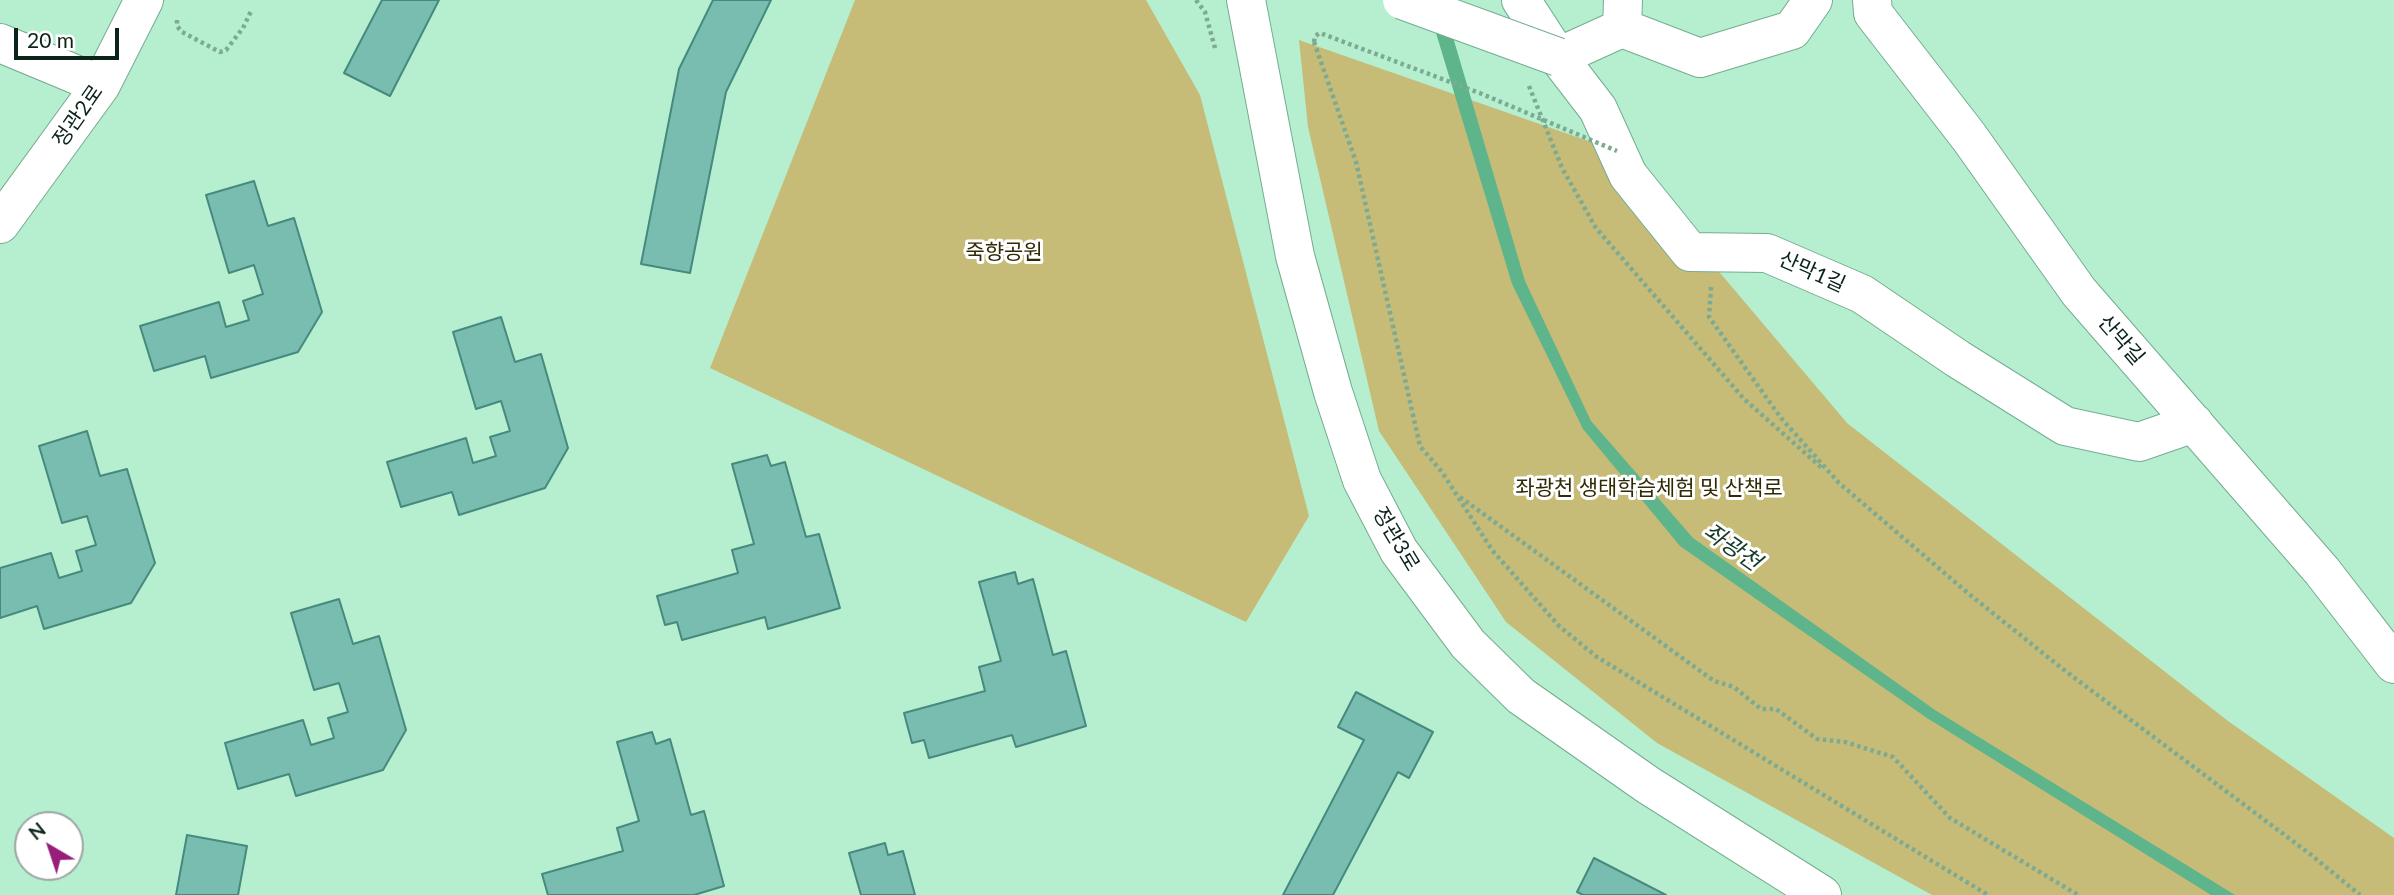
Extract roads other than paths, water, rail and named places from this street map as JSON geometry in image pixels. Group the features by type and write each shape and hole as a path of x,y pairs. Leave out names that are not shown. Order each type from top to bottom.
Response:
{"street":[{"name":"정관3로","path":"1246,0 1302,281 1362,480 1399,551 1468,644 1521,696 1648,785 1822,895"},
{"path":"1402,0 1558,57 1623,14 1700,58 1792,30 1813,0"},
{"name":"산막1길","path":"1521,0 1558,57 1598,109 1628,175 1690,252 1767,253 1862,294 1958,359 2065,426 2139,442 2194,423"},
{"name":"산막길","path":"1872,0 1873,13 1969,137 2079,292 2322,571 2394,664"},
{"name":"정관2로","path":"0,224 160,8"},
{"path":"0,43 101,86"}],"park label":[{"name":"죽향공원","path":"1004,252"},
{"name":"좌광천 생태학습체험 및 산책로","path":"1649,488"}],"water label":[{"name":"좌광천","path":"1732,547"}]}
